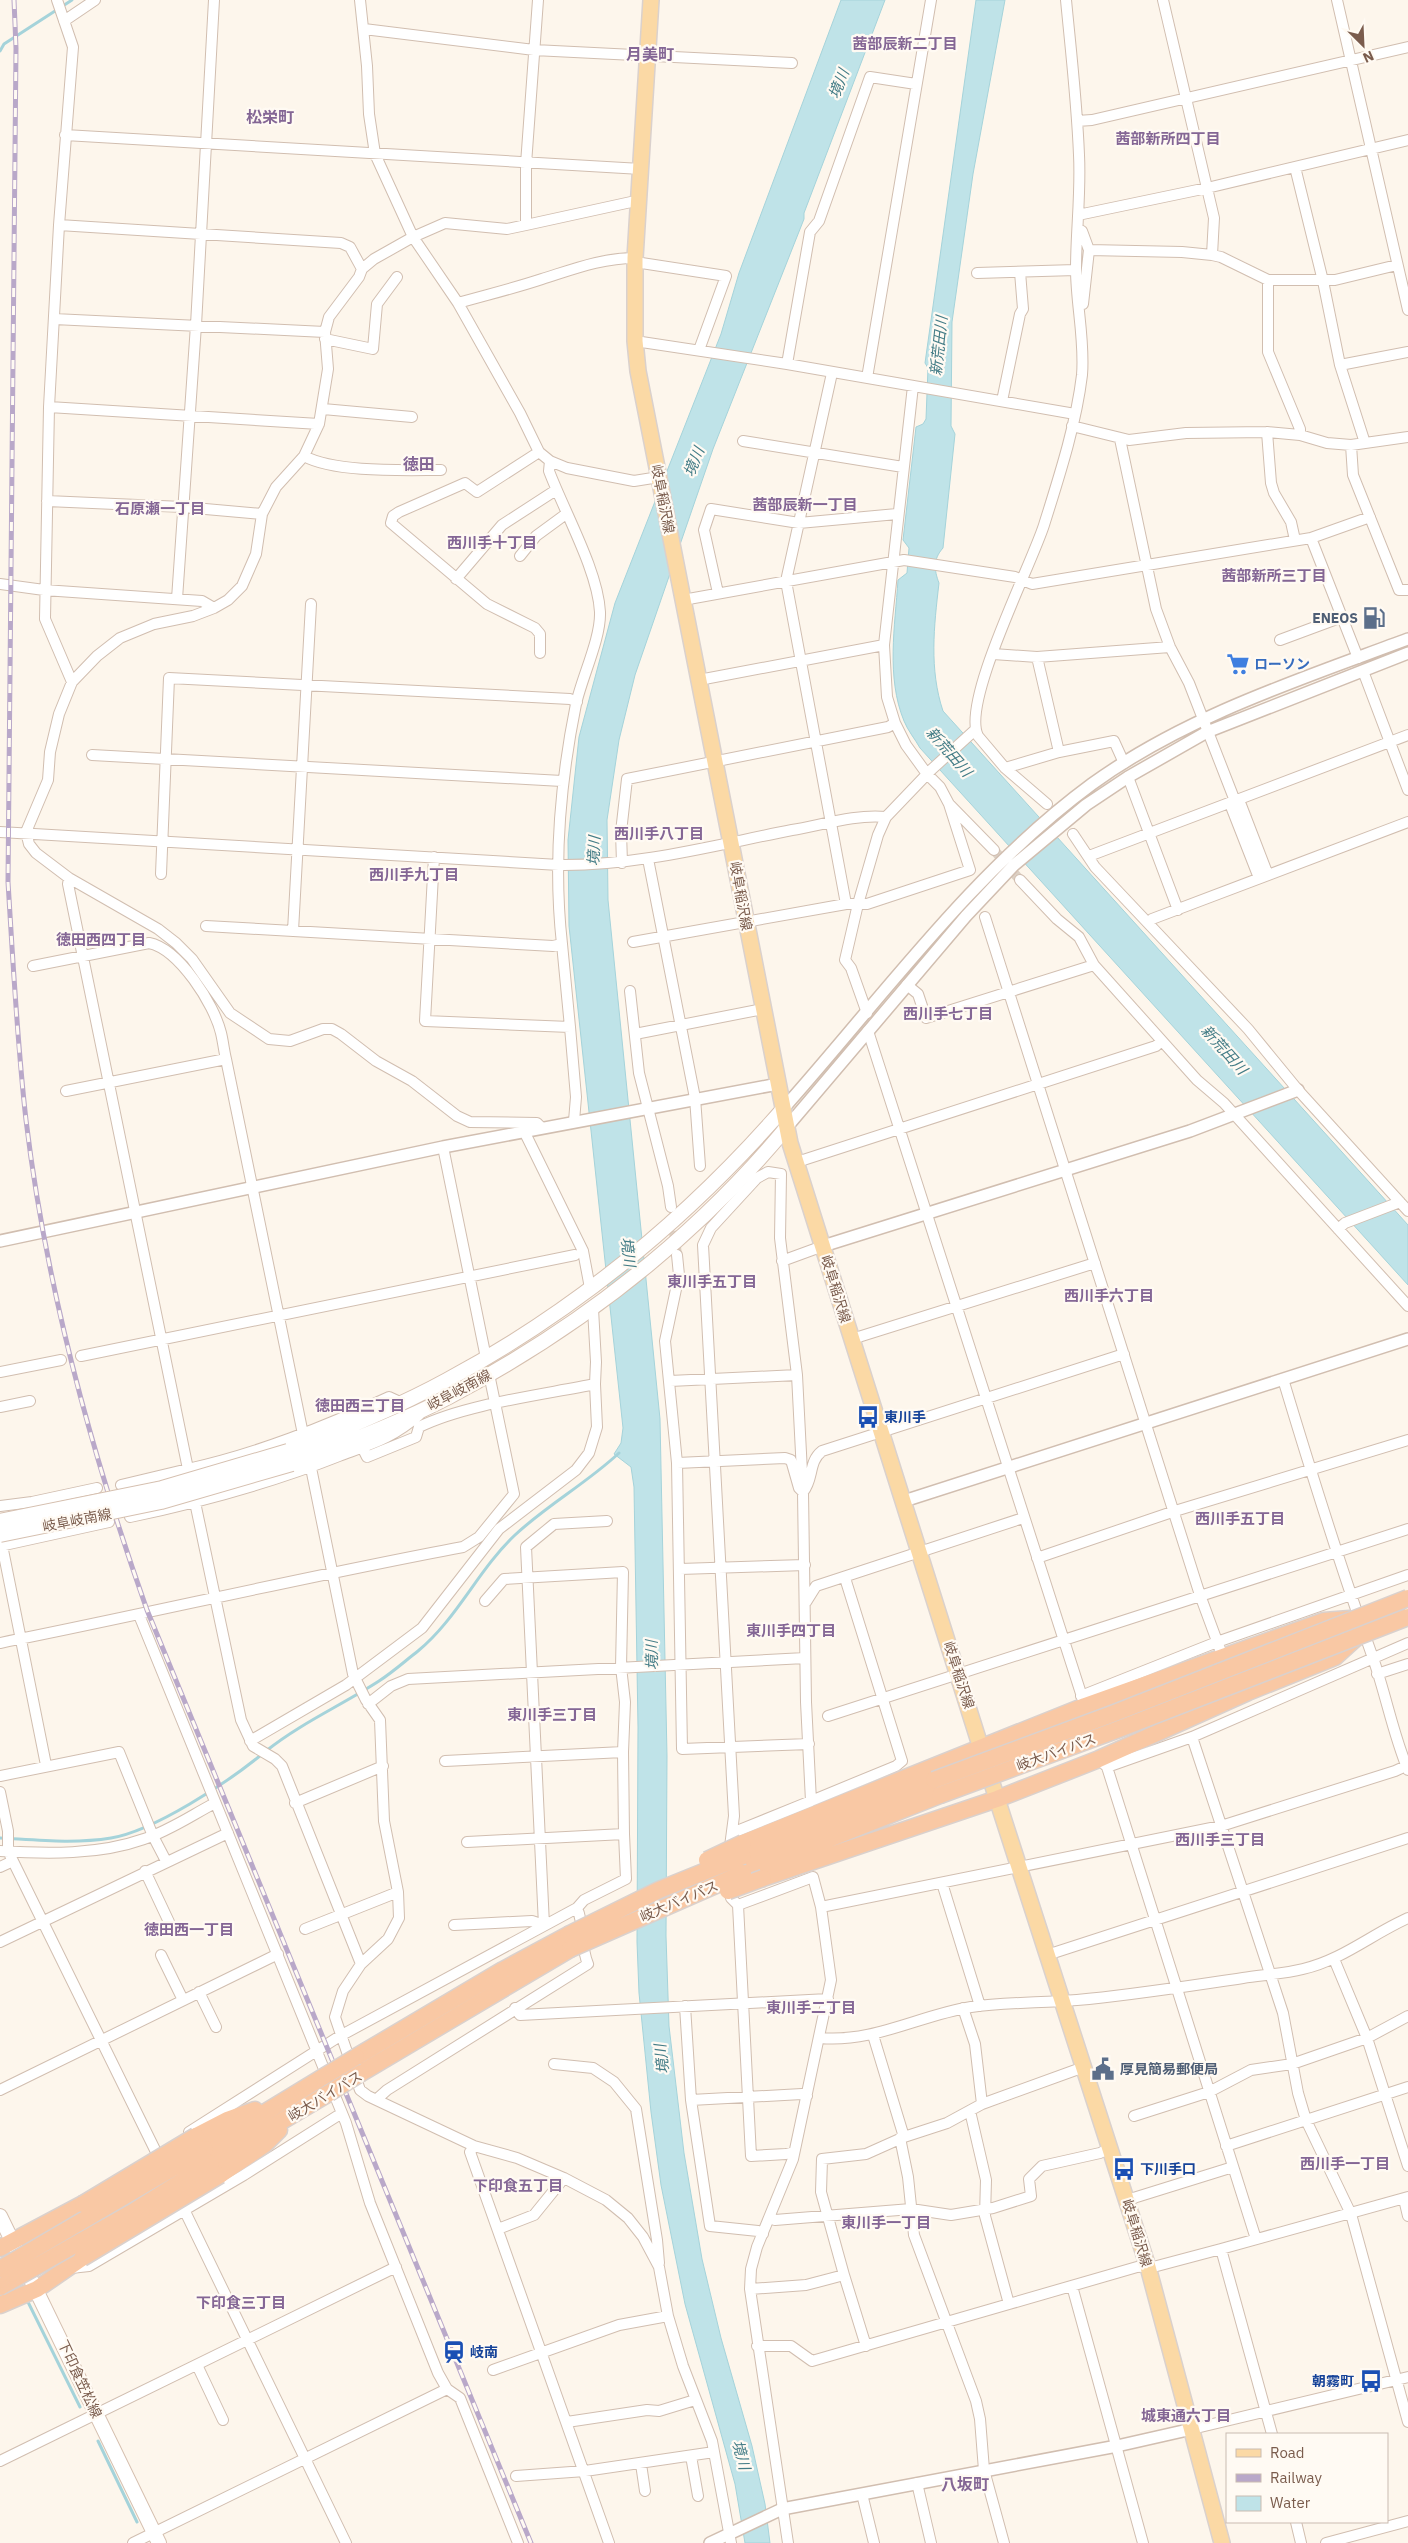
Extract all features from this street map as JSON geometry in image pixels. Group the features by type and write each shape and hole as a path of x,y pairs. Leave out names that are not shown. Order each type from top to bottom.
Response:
{"highway":[{"name":"岐大バイパス","path":"0,2287 131,2212 286,2099 502,1970 569,1942 662,1908 1112,1714 1408,1598"},
{"name":"岐大バイパス","path":"0,2269 208,2156 297,2113 569,1942 660,1890 675,1874 739,1844 937,1788 1119,1729 1408,1617"},
{"path":"739,1844 982,1749 1083,1701 1324,1621 1352,1619"},
{"path":"662,1908 680,1909 763,1878 1103,1763 1248,1692 1335,1657 1359,1636"},
{"path":"6,2244 83,2204 208,2156"},
{"path":"0,2305 16,2296 31,2293 82,2258 208,2156"}],"main road":[{"name":"岐阜稲沢線","path":"651,0 635,260 635,341 638,371 787,1127 997,1799 1148,2267 1222,2543"},
{"name":"岐阜岐南線","path":"0,1521 162,1488 290,1457 402,1403 486,1358 535,1328 645,1246 701,1197 783,1109"},
{"name":"岐阜岐南線","path":"1,1540 161,1502 430,1406 489,1374 595,1308 655,1259 719,1200 768,1150 787,1127"},
{"name":"下印食笠松線","path":"0,2216 6,2244 96,2415 156,2538"}],"street":[{"path":"64,21 95,0"},
{"path":"177,598 196,325 214,0"},
{"path":"360,0 364,29 369,114 375,154 413,237 458,303 520,413 539,452 550,461 567,468 634,481 659,478"},
{"path":"526,225 526,164 538,0"},
{"path":"867,378 931,0"},
{"path":"867,1012 851,968 845,960 858,904 878,835 886,817 929,772 972,732 981,688 1020,580 1042,532 1075,414 1082,366 1076,270 1080,181 1078,121 1066,0"},
{"path":"1164,0 1214,218 1212,255"},
{"path":"1337,0 1408,310"},
{"path":"57,2 73,47 58,225 49,408 44,590 45,619 72,682"},
{"path":"364,29 534,50 792,63"},
{"path":"1078,121 1092,120 1186,100 1408,47"},
{"path":"787,364 810,232 819,221 870,77 916,84"},
{"path":"65,135 205,142 526,164 641,169"},
{"path":"1078,216 1207,188 1408,140"},
{"path":"1295,166 1323,281 1340,365 1365,443"},
{"path":"542,1128 537,1123 470,1122 457,1116 412,1081 376,1061 332,1029 323,1029 290,1041 269,1039 230,1013 192,959 176,943 158,929 69,878 36,853 29,844 26,832 48,780 50,752 59,714 72,682 97,656 120,638 154,624 193,616 214,608 228,600 242,586 256,554 262,514 276,487 304,456 319,424 323,409 328,369 325,335 329,317 359,277 362,269 374,259 413,237 445,223 507,229 631,202 639,203"},
{"path":"58,225 341,243 350,248 362,269"},
{"path":"1078,229 1082,231 1090,250 1083,304 1079,312"},
{"path":"1090,250 1182,252 1212,255 1221,257 1268,280 1323,281 1397,265"},
{"path":"458,303 542,279 585,264 635,260 726,276 701,350"},
{"path":"978,273 1076,270"},
{"path":"1002,401 1020,314 1023,309 1020,272"},
{"path":"54,319 196,325 325,335 373,350 377,304 397,277"},
{"path":"1268,280 1268,352 1300,429 1300,435"},
{"path":"635,341 787,364 1075,414"},
{"path":"1340,365 1408,352"},
{"path":"832,372 786,581 846,904"},
{"path":"633,942 846,904 867,904 970,870 949,804 940,787 906,745 894,723 888,697 884,645 898,561 897,514 916,387"},
{"path":"49,408 319,424"},
{"path":"323,409 412,417"},
{"path":"1072,426 1130,440 1186,433 1267,432 1300,435 1327,443 1351,445 1408,438"},
{"path":"1267,432 1270,483 1291,522 1295,540"},
{"path":"1120,439 1156,609 1170,646 1189,683 1235,801 1232,809 1263,877"},
{"path":"743,441 903,467"},
{"path":"1351,445 1353,475 1399,590 1408,590"},
{"path":"539,452 477,492 465,483 393,516 391,524 487,604 535,628 540,634 540,654"},
{"path":"304,456 326,464 381,470 440,470"},
{"path":"550,461 548,470 586,558 600,612 598,627 577,702 562,781 558,865 562,944 578,1121"},
{"path":"456,578 502,525 556,490"},
{"path":"47,501 183,507 262,514"},
{"path":"718,594 704,530 711,509 799,523 897,514"},
{"path":"520,556 536,536 566,514"},
{"path":"682,593 718,594 898,561 1014,577 1032,584 1147,567 1311,538 1370,517"},
{"path":"1311,538 1358,658"},
{"path":"1,584 44,590 202,600 214,608"},
{"path":"293,931 311,604"},
{"path":"1280,640 1342,616"},
{"path":"783,1109 958,906 1007,855 1048,819 1093,784 1124,763 1203,720 1408,639"},
{"path":"699,680 884,645"},
{"path":"994,654 1037,657 1170,646"},
{"path":"787,1127 966,916 1014,865 1056,828 1128,777 1207,732 1408,653"},
{"path":"1037,657 1059,752"},
{"path":"1363,671 1408,790"},
{"path":"161,874 169,678 560,699 577,702"},
{"path":"620,863 621,832 627,779 817,741 888,726 894,723"},
{"path":"972,732 1005,768 1047,804"},
{"path":"1089,856 1408,734"},
{"path":"1005,768 1059,752 1114,741 1124,763"},
{"path":"92,755 562,781"},
{"path":"1128,777 1178,910"},
{"path":"949,804 994,850"},
{"path":"0,832 26,832 558,865 620,863 648,859 832,823 874,816 886,817"},
{"path":"1148,923 1408,822"},
{"path":"1073,834 1095,867 1248,1029 1295,1092 1396,1204 1408,1211"},
{"path":"434,857 425,1021 570,1027"},
{"path":"648,859 695,1098 700,1166"},
{"path":"69,878 68,884 135,1212 241,1720 252,1744 275,1759 282,1766 295,1803 362,1964"},
{"path":"1020,880 1057,919 1079,937 1094,965 1161,1041 1237,1115 1341,1226 1408,1306"},
{"path":"985,917 1175,1511 1200,1595 1221,1652"},
{"path":"206,926 553,946 562,944"},
{"path":"34,966 148,944 158,945 172,955 201,991 216,1020 226,1059 304,1437"},
{"path":"907,985 918,994 926,1018 1094,965"},
{"path":"630,991 643,1108 668,1186 671,1207"},
{"path":"635,1034 763,1009"},
{"path":"868,1031 958,1306 1023,1518 1083,1701 1217,1642 1408,1575"},
{"path":"797,1162 1156,1046 1161,1041"},
{"path":"66,1091 226,1059"},
{"path":"0,1241 443,1147 695,1098 778,1084"},
{"path":"782,1261 823,1246 927,1215 1237,1115 1295,1092"},
{"path":"524,1131 583,1251 593,1286"},
{"path":"443,1147 486,1358"},
{"path":"739,1844 734,1816 729,1746 703,1245 711,1228 757,1178 768,1172 781,1174 782,1261 797,1375 803,1492 806,1603 805,1658 811,1801"},
{"path":"1341,1226 1396,1204"},
{"path":"81,1356 469,1275 575,1255"},
{"path":"677,1255 679,1275 666,1341 677,1463 680,1569 679,1663 682,1748 809,1744"},
{"path":"852,1339 1095,1263"},
{"path":"252,1744 356,1681 422,1628 499,1529 576,1470 589,1452 597,1427 594,1384 596,1362 595,1308"},
{"path":"904,1501 1408,1339"},
{"path":"803,1492 807,1487 813,1457 822,1451 1124,1354"},
{"path":"0,1372 62,1360"},
{"path":"0,1643 139,1615 331,1572 463,1547 478,1536 514,1494 489,1374"},
{"path":"670,1381 797,1375"},
{"path":"821,1906 1020,1868 1221,1826 1407,1767 1391,1725 1373,1659 1283,1379"},
{"path":"362,1447 367,1457 416,1437 419,1427 433,1420 594,1384"},
{"path":"121,1485 220,1462 304,1437 389,1397 402,1403"},
{"path":"0,1407 30,1401"},
{"path":"130,1517 196,1503 393,1436 430,1406"},
{"path":"1037,1558 1175,1511 1408,1440"},
{"path":"677,1463 785,1458 791,1460 799,1488 803,1492"},
{"path":"310,1465 331,1572 356,1681 367,1702 380,1720 384,1821 398,1892 399,1918 388,1939 362,1964 343,1991 335,2016 340,2036 360,2090 474,2146 517,2158 564,2178 606,2200 628,2218 643,2237 659,2267"},
{"path":"0,1506 32,1502 97,1488"},
{"path":"806,1603 816,1586 1023,1518"},
{"path":"544,1925 526,1547 554,1524 607,1521"},
{"path":"46,1765 1,1540 109,1522"},
{"path":"828,1716 1408,1529"},
{"path":"680,1569 805,1565"},
{"path":"56,2218 58,2213 340,2036 578,1908 584,1900 626,1879 622,1752 625,1702 623,1572 504,1579 485,1601"},
{"path":"794,2152 751,2156 738,1905 732,1898 729,1845 739,1844 811,1801 896,1766 902,1761 845,1578"},
{"path":"139,1615 342,2113 370,2203 438,2373 447,2389 460,2398 518,2543"},
{"path":"1256,2239 1131,1844 1103,1763 1192,1737 1408,1643"},
{"path":"367,1702 391,1686 408,1679 679,1663 805,1658"},
{"path":"1377,1674 1408,1664"},
{"path":"1240,1704 1244,1716"},
{"path":"1192,1737 1283,2012 1292,2064 1306,2120 1352,2214 1408,2422"},
{"path":"0,1776 46,1765 119,1752 152,1833 166,1861"},
{"path":"445,1761 622,1752"},
{"path":"295,1803 383,1766"},
{"path":"0,1792 8,1831 5,1849 43,1921 346,2543"},
{"path":"5,1849 65,1853 92,1851 152,1833 214,1800"},
{"path":"0,1942 145,1871 228,1833"},
{"path":"467,1842 624,1834"},
{"path":"1047,1955 1408,1838"},
{"path":"0,1867 13,1862"},
{"path":"145,1871 169,1922"},
{"path":"738,1905 813,1877 821,1906 831,1980 793,2159 751,2269 750,2289 776,2511 788,2543"},
{"path":"942,1882 980,2006"},
{"path":"305,1929 398,1892"},
{"path":"377,2099 387,2090 515,2008 588,1964 584,1954 582,1918 578,1908"},
{"path":"820,2038 842,2040 873,2035 963,2008 1177,1988 1303,1969 1334,1958 1408,1918"},
{"path":"454,1924 532,1921 544,1925"},
{"path":"0,2090 278,1954"},
{"path":"160,1956 183,2000"},
{"path":"1334,1958 1367,2038 1408,2166"},
{"path":"199,1992 216,2027"},
{"path":"515,2008 520,2015 828,1999"},
{"path":"681,2006 691,2100 710,2226 758,2231 763,2234"},
{"path":"963,2008 975,2044 982,2104"},
{"path":"1134,2116 1209,2092 1251,2070 1292,2064 1367,2038 1408,2016"},
{"path":"873,2035 902,2137 914,2235 976,2401 980,2419 984,2470 1004,2543"},
{"path":"554,2064 593,2068 614,2082 636,2109 668,2316 714,2452 732,2536"},
{"path":"866,2346 821,2192 822,2158 866,2154 902,2137 947,2123 982,2104 1084,2067"},
{"path":"1226,2146 1408,2087"},
{"path":"691,2100 802,2094 807,2096"},
{"path":"970,2111 986,2180 985,2216 1009,2304"},
{"path":"67,2268 88,2266 184,2211 342,2113"},
{"path":"474,2146 470,2152 543,2352 609,2543"},
{"path":"771,2218 775,2220 911,2208 951,2215 986,2210 1031,2196 1028,2179 1042,2166 1100,2153 1110,2148"},
{"path":"1126,2200 1233,2167"},
{"path":"498,2229 534,2215 564,2178"},
{"path":"757,2346 791,2346 812,2361 1072,2286 1221,2249 1406,2198 1408,2216"},
{"path":"1221,2249 1272,2433"},
{"path":"0,2461 396,2268"},
{"path":"750,2289 806,2285 844,2275"},
{"path":"1072,2286 1143,2543"},
{"path":"0,2313 20,2302 31,2293"},
{"path":"493,2370 619,2325 668,2316"},
{"path":"197,2366 223,2420"},
{"path":"710,2543 732,2536 776,2511 1117,2446 1408,2377"},
{"path":"133,2543 156,2538 305,2458 447,2389"},
{"path":"567,2422 647,2410 659,2411 696,2400"},
{"path":"516,2476 585,2471 714,2452"},
{"path":"691,2456 698,2496"},
{"path":"641,2464 645,2491"},
{"path":"917,2483 931,2543"},
{"path":"862,2494 874,2543"},
{"path":"1326,2543 1408,2521"},
{"path":"1296,2523 1301,2543"}],"water":[{"name":"境川","path":"841,0 885,0 804,213 804,219 713,449 635,675 619,740 607,820 608,900 660,1419 667,1756 666,1936 669,2026 684,2153 702,2259 721,2338 752,2446 765,2504 770,2543 745,2543 735,2484 685,2304 661,2185 651,2112 639,1993 637,1942 638,1727 634,1487 631,1467 614,1454 621,1443 623,1428 569,926 568,840 579,737 615,603 721,334 739,273"},
{"name":"新荒田川","path":"976,0 1005,0 973,174 952,322 951,426 955,434 943,548 937,556 935,565 939,583 934,631 934,663 943,711 1408,1225 1408,1285 920,748 907,728 898,704 893,669 893,651 898,580 907,573 909,548 903,540 916,427 923,424 926,419 928,368 925,363"}],"waterway":[{"path":"0,51 4,44 72,0"},
{"path":"266,1751 307,1723 379,1681 418,1651 444,1624 490,1563 515,1535 619,1453"},
{"path":"0,1838 83,1841 128,1834 169,1816 190,1804 261,1755"},
{"path":"27,2300 80,2407"},
{"path":"98,2441 137,2522"}],"tunnel":[{"path":"1051,808 1073,834"},
{"path":"994,850 1020,880"},
{"path":"672,1216 677,1255"}],"railway":[{"path":"14,0 16,48 8,882 26,1120 45,1245 58,1307 89,1430 147,1610 531,2543"}],"place":[{"name":"ENEOS","path":"1374,618"},
{"name":"ローソン","path":"1238,664"},
{"name":"東川手","path":"868,1417"},
{"name":"厚見簡易郵便局","path":"1103,2069"},
{"name":"下川手口","path":"1124,2169"},
{"name":"岐南","path":"454,2352"},
{"name":"朝霧町","path":"1371,2381"}],"district":[{"name":"茜部辰新二丁目","path":"905,44"},
{"name":"月美町","path":"650,54"},
{"name":"松栄町","path":"270,117"},
{"name":"茜部新所四丁目","path":"1168,139"},
{"name":"徳田","path":"419,464"},
{"name":"茜部辰新一丁目","path":"805,505"},
{"name":"石原瀬一丁目","path":"160,509"},
{"name":"西川手十丁目","path":"492,543"},
{"name":"茜部新所三丁目","path":"1274,576"},
{"name":"西川手八丁目","path":"659,834"},
{"name":"西川手九丁目","path":"414,875"},
{"name":"徳田西四丁目","path":"101,940"},
{"name":"西川手七丁目","path":"948,1014"},
{"name":"東川手五丁目","path":"712,1282"},
{"name":"西川手六丁目","path":"1109,1296"},
{"name":"徳田西三丁目","path":"360,1406"},
{"name":"西川手五丁目","path":"1240,1519"},
{"name":"東川手四丁目","path":"791,1631"},
{"name":"東川手三丁目","path":"552,1715"},
{"name":"西川手三丁目","path":"1220,1840"},
{"name":"徳田西一丁目","path":"189,1930"},
{"name":"東川手二丁目","path":"811,2008"},
{"name":"西川手一丁目","path":"1345,2164"},
{"name":"下印食五丁目","path":"518,2186"},
{"name":"東川手一丁目","path":"886,2223"},
{"name":"下印食三丁目","path":"241,2303"},
{"name":"城東通六丁目","path":"1186,2416"},
{"name":"八坂町","path":"965,2484"}]}
